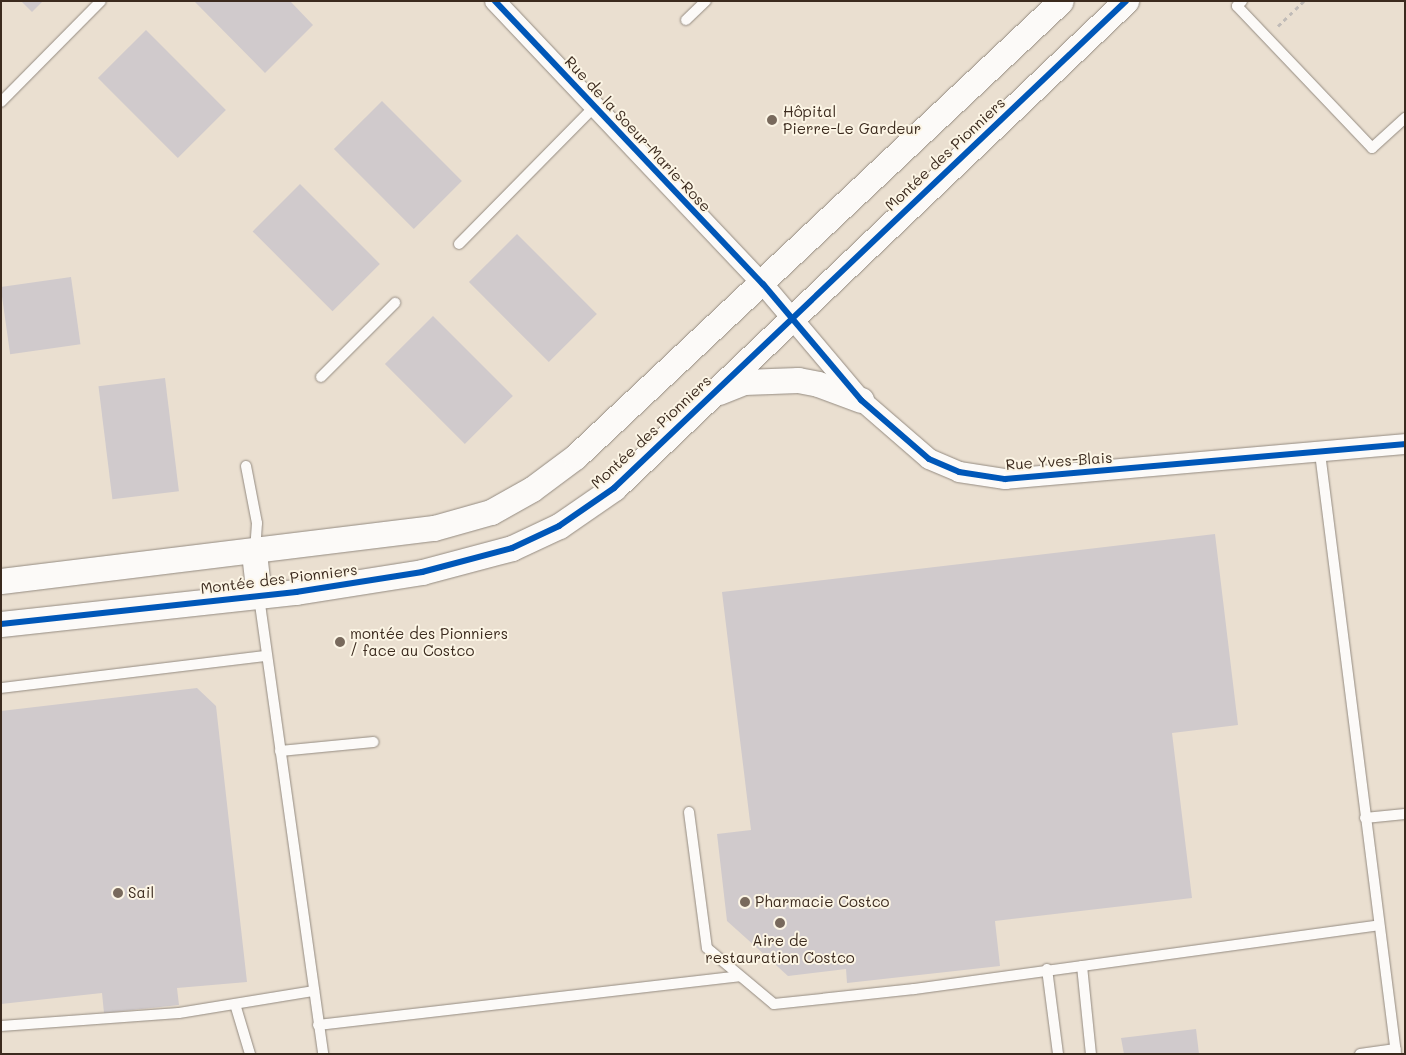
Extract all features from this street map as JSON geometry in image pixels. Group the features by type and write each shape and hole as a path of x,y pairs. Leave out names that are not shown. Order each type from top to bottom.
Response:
{"street":[{"name":"Rue de la Soeur-Marie-Rose","path":"495,1 763,284"},
{"name":"Montée des Pionniers","path":"1,581 254,553 434,528 491,512 532,489 575,457 763,284 1061,1"},
{"name":"Montée des Pionniers","path":"1,624 259,596 422,572 512,548 559,526 614,488 791,317 1126,1"},
{"name":"Rue Yves-Blais","path":"763,284 861,400 929,459 959,472 1005,479 1320,453 1405,444"},
{"path":"708,398 744,382 773,379 818,384 861,400"},
{"path":"254,553 259,596"}],"lane":[{"path":"1,102 101,1"},
{"path":"686,20 706,1"},
{"path":"1242,1 1237,6 1372,148 1405,118"},
{"path":"459,244 595,106"},
{"path":"321,377 395,303"},
{"path":"1320,453 1396,1051 1360,1054"},
{"path":"246,466 257,523 254,553"},
{"path":"259,596 323,1054"},
{"path":"1,688 266,656"},
{"path":"280,751 374,742"},
{"path":"689,812 707,948 774,1004 914,989 1047,969 1082,966 1379,925"},
{"path":"1365,818 1405,814"},
{"path":"1082,966 1091,1054"},
{"path":"1047,969 1058,1054"},
{"path":"318,1025 739,976"},
{"path":"1,1026 179,1013 314,991"},
{"path":"235,1004 250,1054"}],"path":[{"path":"1266,37 1304,1"}],"building":[{"path":"21,1 43,1 32,12"},
{"path":"194,1 290,1 313,25 265,73"},
{"path":"146,30 226,110 178,158 98,78"},
{"path":"382,101 462,181 414,229 334,149"},
{"path":"300,184 380,264 333,311 253,231"},
{"path":"517,234 597,314 549,362 469,282"},
{"path":"71,277 80,344 10,354 1,287"},
{"path":"433,316 513,396 465,444 385,364"},
{"path":"165,378 179,491 112,499 98,386"},
{"path":"1215,534 1238,725 1172,733 1192,898 995,921 1000,966 847,983 846,969 788,976 727,921 717,834 751,830 722,592"},
{"path":"197,688 216,706 247,982 177,988 179,1005 104,1013 102,993 1,1004 1,711"},
{"path":"1196,1029 1199,1054 1124,1054 1121,1038"}],"cycle path":[{"path":"495,1 763,284 861,400 929,459 959,472 1005,479 1405,444"},
{"path":"1,624 296,592 422,572 512,548 559,526 614,488 1126,1"}],"place":[{"name":"Hôpital Pierre-Le Gardeur","path":"772,120"},
{"name":"montée des Pionniers / face au Costco","path":"340,642"},
{"name":"Sail","path":"118,893"},
{"name":"Pharmacie Costco","path":"745,902"},
{"name":"Aire de restauration Costco","path":"780,923"}]}
